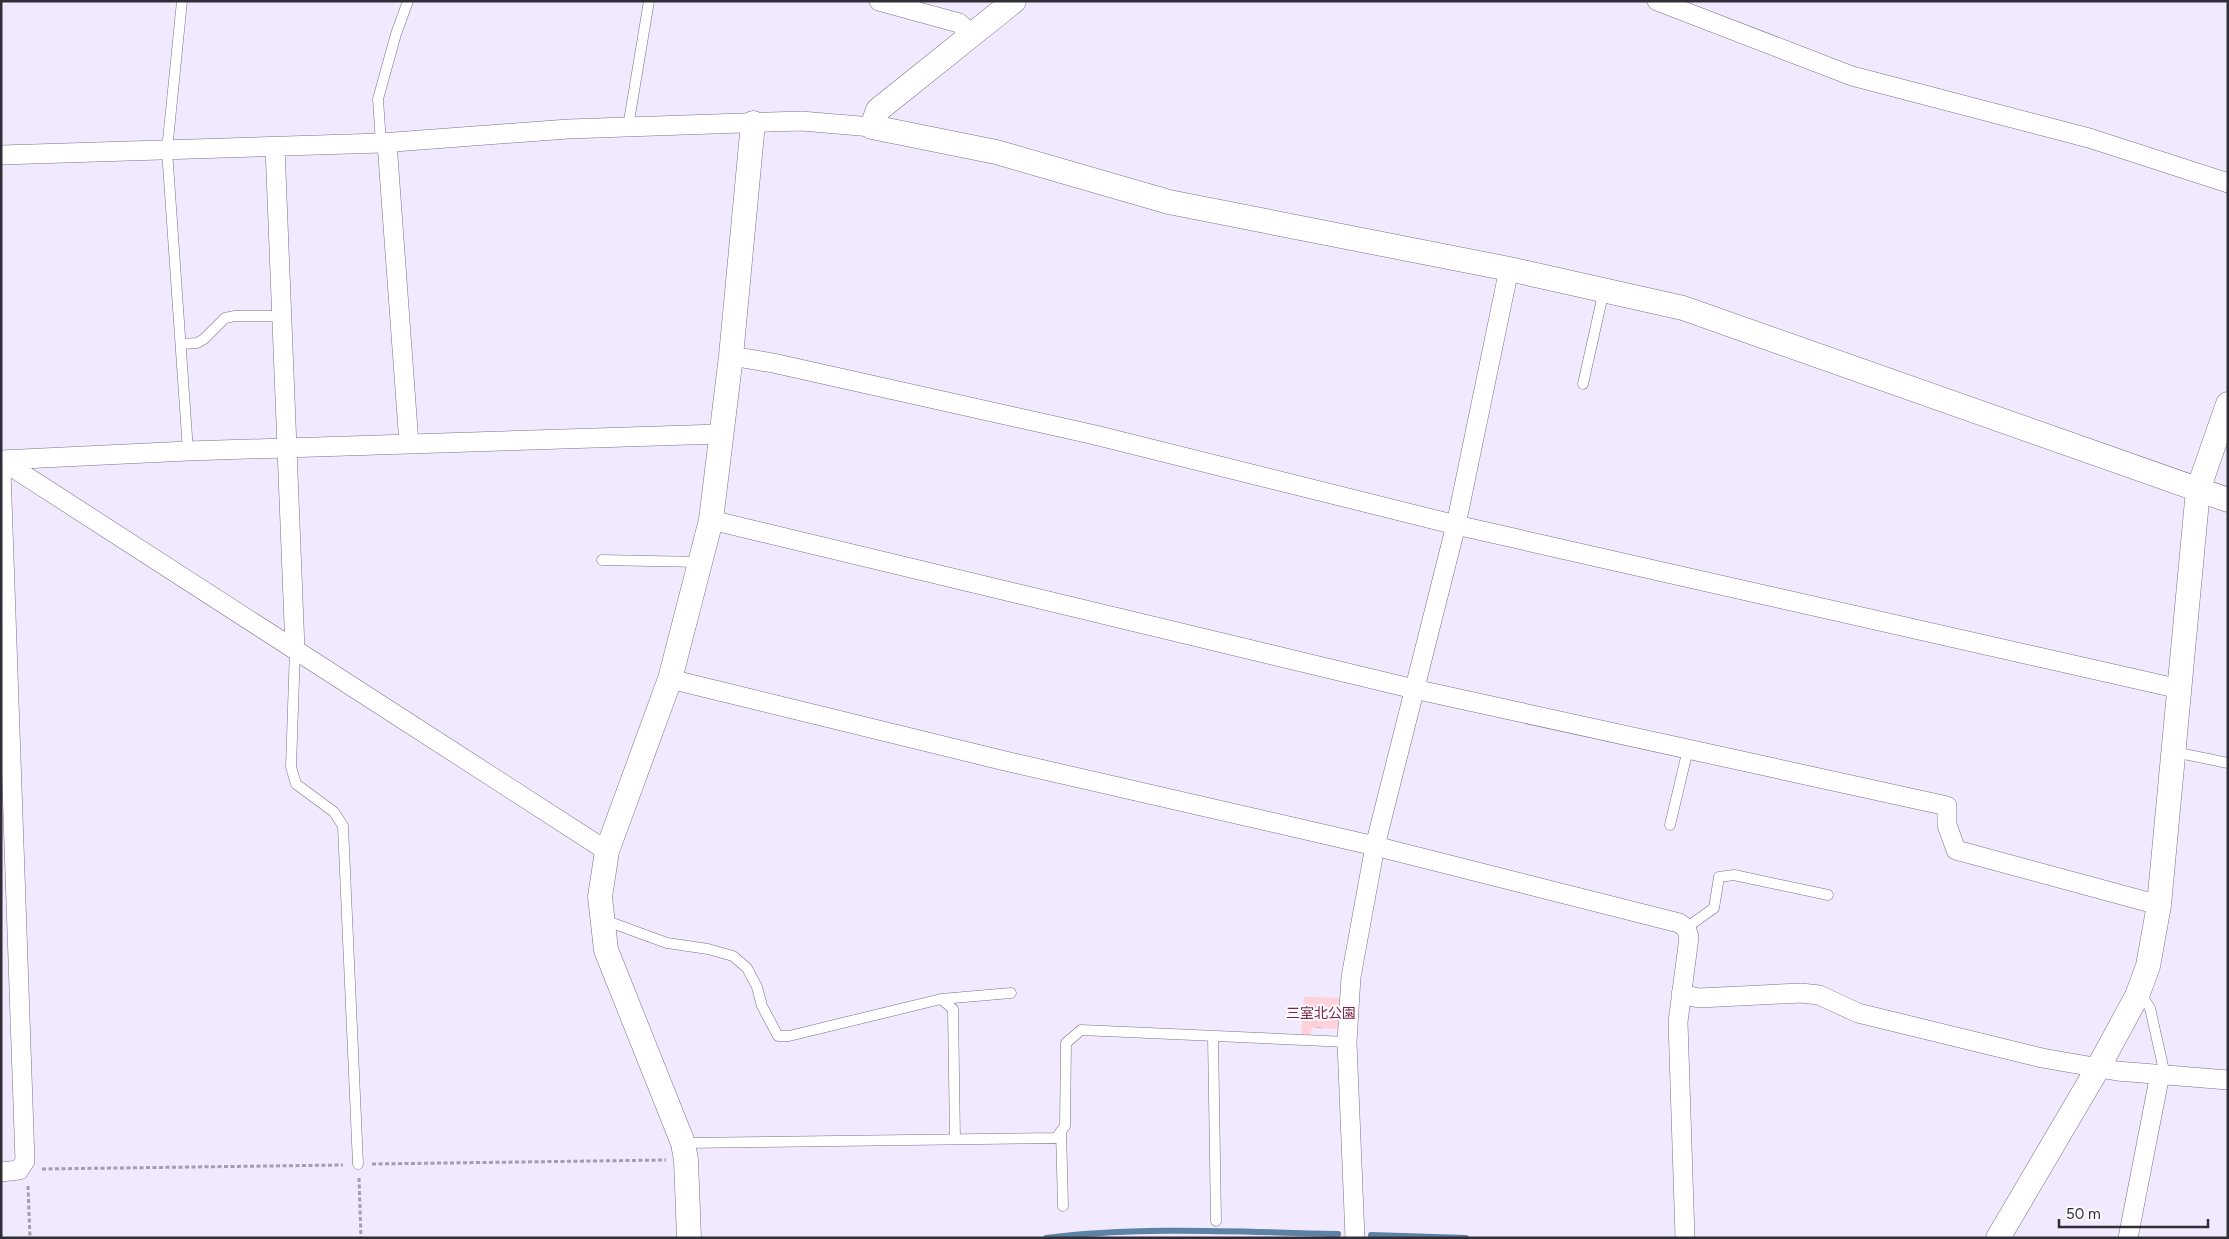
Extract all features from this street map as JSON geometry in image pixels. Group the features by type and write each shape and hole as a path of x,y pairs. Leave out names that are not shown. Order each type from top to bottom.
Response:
{"street":[{"path":"879,1 959,23 971,34"},
{"path":"872,127 878,110 1014,1"},
{"path":"1658,1 1852,76 2088,138 2228,183"},
{"path":"1,155 384,143 568,129 801,121 872,127 996,152 1169,202 1509,269 1683,308 2228,500"},
{"path":"689,1238 686,1160 683,1143 606,950 600,897 607,850 670,680 710,520 730,356 753,123"},
{"path":"384,143 409,444"},
{"path":"275,147 295,650"},
{"path":"1355,1238 1347,1042 1351,976 1375,846 1456,525 1509,269"},
{"path":"730,356 773,363 1095,435 1456,525 2180,689"},
{"path":"1998,1238 2098,1068 2137,996 2148,966 2159,905 2198,490 2228,404"},
{"path":"1,460 188,451 720,434"},
{"path":"1,460 607,850"},
{"path":"1,471 10,957 25,1161 10,1171"},
{"path":"710,520 1414,689 1947,806 1948,825 1956,850 2159,905"},
{"path":"670,680 1002,760 1375,846 1679,922 1686,928 1689,937 1678,1022 1685,1238"},
{"path":"1681,994 1700,998 1780,996 1801,993 1819,996 1858,1013 2042,1058 2098,1068 2228,1080"},
{"path":"2128,1238 2163,1074"}],"lane":[{"path":"182,1 167,150 188,451"},
{"path":"384,143 378,99 396,34 408,1"},
{"path":"628,127 648,1"},
{"path":"1583,384 1604,290"},
{"path":"181,344 197,343 204,339 225,318 235,316 282,316"},
{"path":"602,560 700,562"},
{"path":"295,650 291,767 296,784 334,812 343,826 358,1164"},
{"path":"1670,825 1688,749"},
{"path":"2174,752 2228,763"},
{"path":"1686,928 1714,908 1719,877 1734,875 1828,895"},
{"path":"603,919 667,943 708,949 733,956 747,968 757,987 762,1006 778,1036 789,1036 941,999 1011,993"},
{"path":"2137,996 2146,1002 2150,1008 2163,1074"},
{"path":"941,999 953,1009 955,1139"},
{"path":"683,1143 1056,1138 1065,1126 1066,1043 1081,1030 1347,1042"},
{"path":"1213,1036 1216,1221"},
{"path":"1061,1131 1063,1206"}],"path":[{"path":"358,1164 361,1238"},
{"path":"10,1171 28,1183 30,1238"}],"green space":[{"name":"三室北公園","path":"1304,997 1343,998 1340,1029 1312,1028 1310,1037 1301,1036"}],"waterway":[{"path":"1046,1238 1082,1234 1155,1231 1338,1234"},
{"path":"1371,1235 1466,1238"}]}
